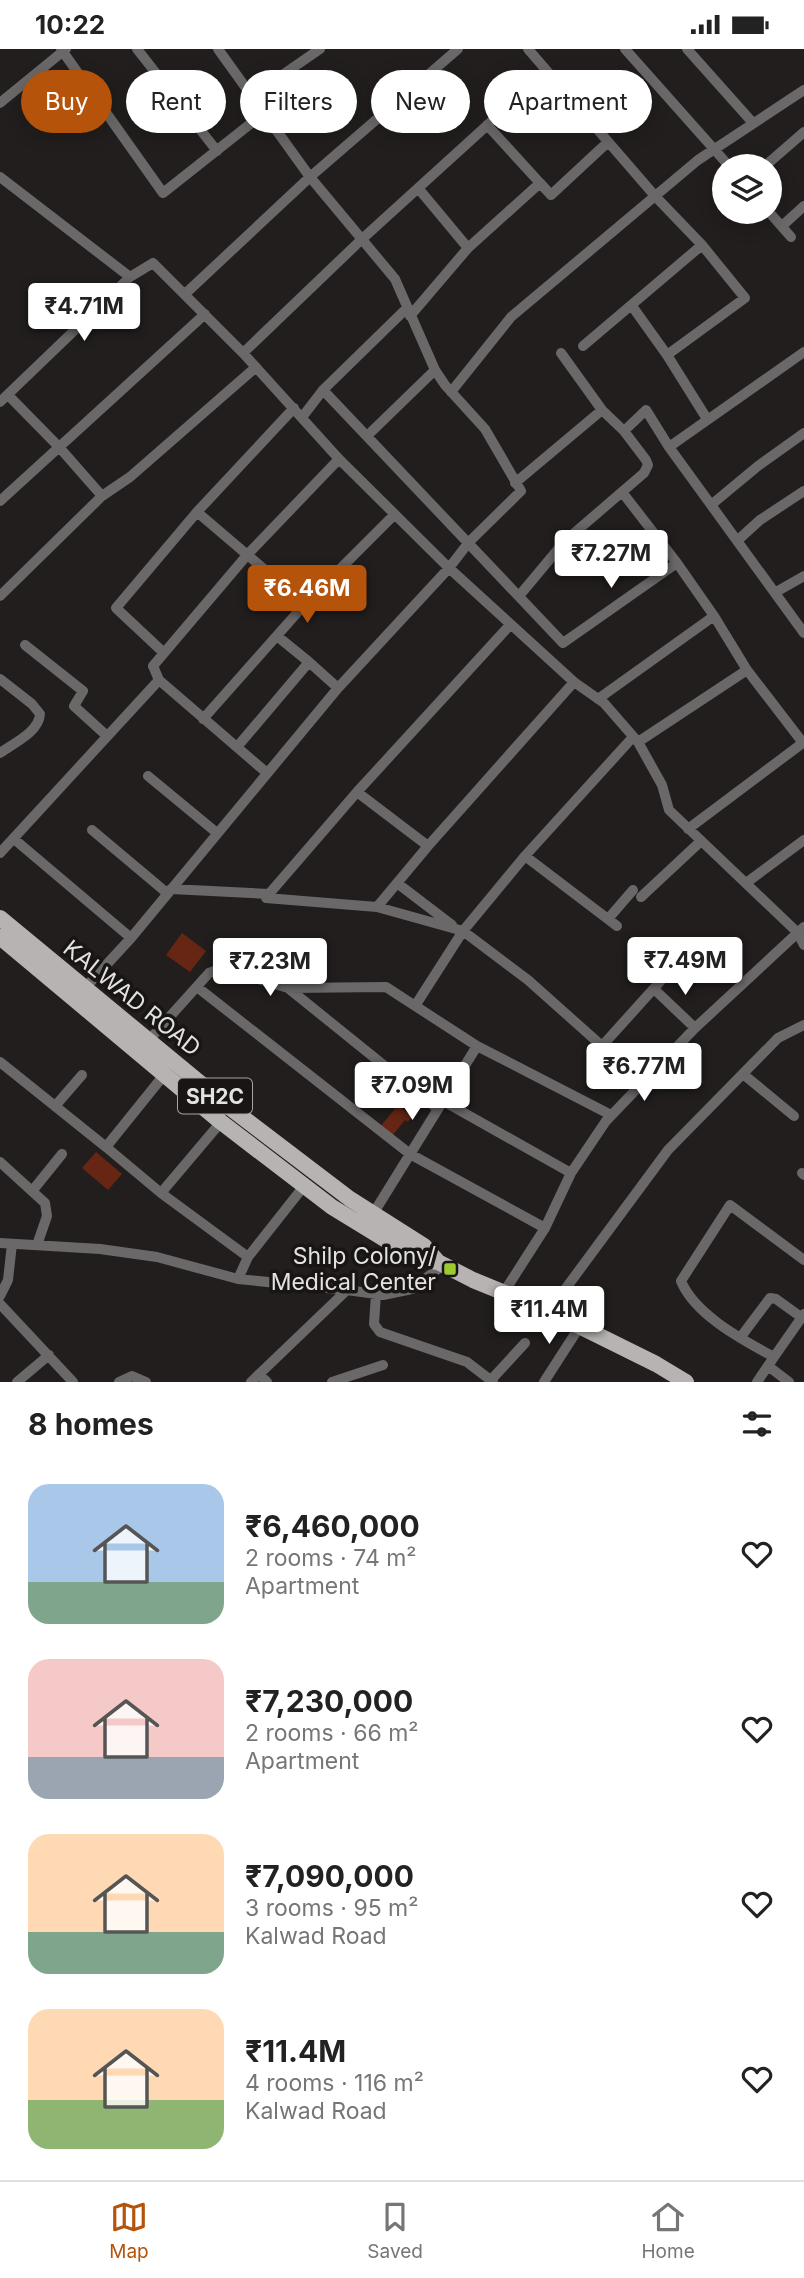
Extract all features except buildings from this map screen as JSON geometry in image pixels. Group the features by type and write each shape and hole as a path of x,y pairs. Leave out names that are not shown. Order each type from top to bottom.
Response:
{"main road":[{"name":"KALWAD ROAD","path":"0,918 229,1107 350,1199 424,1246 441,1264"},
{"name":"KALWAD ROAD","path":"0,937 221,1122 332,1207 417,1259 441,1264 549,1311 679,1380"}],"street":[{"path":"137,49 217,151"},
{"path":"218,49 240,80"},
{"path":"289,70 320,49"},
{"path":"185,294 310,177 458,49"},
{"path":"528,49 546,70"},
{"path":"625,49 719,154"},
{"path":"687,49 753,123"},
{"path":"0,103 64,50 163,193 240,132"},
{"path":"451,392 511,317 698,160 804,89"},
{"path":"243,353 484,128"},
{"path":"779,154 804,132"},
{"path":"85,989 131,938 338,688 449,568 469,542 521,491 485,429 435,370 395,279 310,177 278,133"},
{"path":"494,133 551,195 608,142"},
{"path":"600,133 702,245 745,298 667,355"},
{"path":"0,177 130,277"},
{"path":"303,416 323,390 408,312 468,248 540,183"},
{"path":"418,188 468,248"},
{"path":"791,237 782,226 804,206"},
{"path":"583,346 702,245"},
{"path":"102,496 58,447 4,398 130,277 153,263 243,353 394,515 510,625 574,682 598,699 635,740 662,785 670,810 800,930 804,945"},
{"path":"632,306 707,419"},
{"path":"0,501 205,314"},
{"path":"668,447 804,352"},
{"path":"519,596 565,541 644,473 648,465 624,431 602,410 561,353"},
{"path":"0,596 102,496 130,477 256,367"},
{"path":"367,436 435,370"},
{"path":"323,390 563,643 677,563"},
{"path":"164,653 116,608 197,512 294,408"},
{"path":"515,483 602,410"},
{"path":"624,431 646,410 668,447 804,633"},
{"path":"711,505 804,433"},
{"path":"267,773 159,680 153,666 248,554 339,459"},
{"path":"738,540 760,520 804,491"},
{"path":"622,492 677,563 747,670 803,742 688,829"},
{"path":"197,512 305,604"},
{"path":"203,719 305,604 394,515"},
{"path":"776,592 804,576"},
{"path":"598,699 714,616"},
{"path":"460,930 377,907 266,898 357,792 510,625"},
{"path":"277,636 338,688"},
{"path":"25,645 83,691 74,706 107,736"},
{"path":"237,747 309,662"},
{"path":"415,1006 460,930 525,856 635,740 747,670"},
{"path":"0,679 37,708 40,719 33,730 0,753"},
{"path":"0,853 159,680"},
{"path":"377,907 574,682"},
{"path":"148,776 217,833"},
{"path":"357,792 428,846"},
{"path":"92,830 169,891 269,894"},
{"path":"14,839 131,938"},
{"path":"746,883 804,840"},
{"path":"608,919 701,841"},
{"path":"525,856 617,926"},
{"path":"397,883 528,980 602,1046 684,955"},
{"path":"504,1292 545,1228 571,1173 611,1115 695,1028 800,930"},
{"path":"148,1041 209,973 222,968 288,988 386,987 477,1046 611,1115"},
{"path":"197,987 410,1154 545,1228"},
{"path":"288,988 440,1105 571,1173"},
{"path":"654,989 695,1028"},
{"path":"549,1311 668,1150 778,1038 804,1025"},
{"path":"373,1214 477,1046"},
{"path":"2,1066 56,1105 161,1193 248,1257"},
{"path":"56,1105 82,1075"},
{"path":"106,1147 164,1075"},
{"path":"743,1075 794,1116"},
{"path":"161,1193 221,1122"},
{"path":"33,1190 62,1154"},
{"path":"0,1162 43,1200 47,1212 37,1245"},
{"path":"238,1279 248,1257 304,1186"},
{"path":"789,1382 771,1362 692,1301 681,1280 730,1205 804,1260"},
{"path":"0,1243 100,1249 157,1258 238,1279 376,1294 412,1289 441,1264"},
{"path":"0,1296 8,1280 12,1244"},
{"path":"267,1382 255,1378 348,1290"},
{"path":"376,1294 374,1324 380,1332 467,1362 492,1381 525,1343"},
{"path":"740,1338 770,1298 803,1315 757,1382"},
{"path":"0,1304 72,1382"},
{"path":"544,1382 580,1326"},
{"path":"17,1382 49,1355"},
{"path":"332,1382 383,1365"},
{"path":"119,1382 132,1376 146,1382"}],"place":[{"name":"Shilp Colony/ Medical Center","path":"450,1269"}]}
